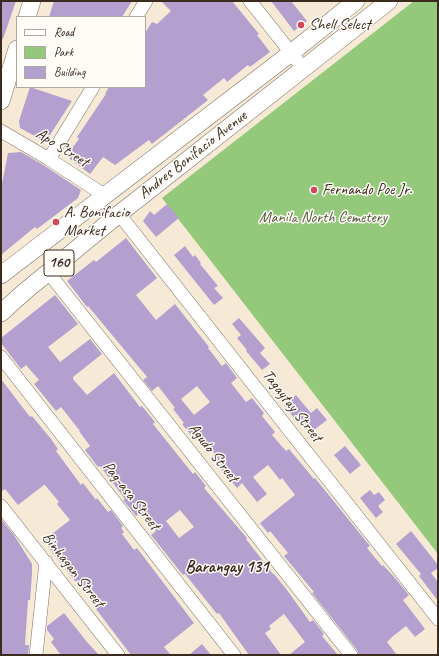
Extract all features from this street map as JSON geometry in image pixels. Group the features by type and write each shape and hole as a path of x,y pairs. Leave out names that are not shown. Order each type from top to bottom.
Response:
{"main road":[{"path":"27,16 32,1"},
{"name":"Andres Bonifacio Avenue","path":"1,275 291,53 356,1"},
{"name":"Andres Bonifacio Avenue","path":"1,313 48,272 119,214 389,1"},
{"path":"1,101 16,51"}],"street":[{"path":"137,16 146,1"},
{"path":"250,1 303,68"},
{"path":"49,159 92,88"},
{"name":"Apo Street","path":"1,131 49,159 104,195"},
{"name":"Tagaytay Street","path":"119,214 438,619"},
{"name":"Agudo Street","path":"48,272 351,655"},
{"name":"Pag-asa Street","path":"1,357 234,655"},
{"name":"Binhagan Street","path":"1,506 118,655"},
{"path":"36,655 46,562"}],"green space":[{"name":"Manila North Cemetery","path":"414,1 438,1 438,554 162,198"}],"building":[{"path":"1,1 16,1 3,39 1,39"},
{"path":"54,1 132,1 123,16 49,16"},
{"path":"161,1 232,1 259,34 257,35 270,52 250,67 248,65 227,82 224,78 203,95 208,100 152,144 149,140 115,165 103,157 90,174 66,156 79,139 77,137 108,88 146,88 146,31 152,22 157,24 171,11"},
{"path":"271,1 291,1 307,21 294,31"},
{"path":"30,88 72,101 48,138 42,140 20,128 19,121"},
{"path":"21,152 81,190 78,198 37,229 35,227 1,255 1,189 8,153"},
{"path":"167,204 179,218 156,237 143,221 150,211 154,215"},
{"path":"126,238 157,278 136,295 156,320 175,304 222,366 226,363 237,378 231,383 246,402 252,398 264,413 262,416 275,432 272,435 286,451 289,449 314,479 315,478 370,546 367,548 409,595 403,600 425,629 415,637 406,626 392,637 387,642 397,655 359,655 357,650 312,593 314,592 284,556 288,553 270,531 268,533 260,523 295,495 282,478 280,480 268,465 253,477 267,494 257,502 242,483 237,488 211,457 215,454 199,436 195,440 182,424 184,423 173,409 175,408 158,386 152,391 143,380 147,377 88,306 87,307 67,281 94,260 96,262","holes":["197,386 210,402 194,415 181,399"]},
{"path":"185,246 193,257 195,255 201,263 200,264 218,286 214,288 223,298 214,305 174,255"},
{"path":"55,295 78,324 48,347 60,362 90,339 102,354 73,377 73,379 87,395 114,373 140,407 142,406 155,422 153,424 193,474 195,472 206,486 204,488 247,538 246,539 287,590 310,622 313,620 324,634 322,636 338,655 289,655 305,642 284,614 269,626 271,629 265,633 281,655 249,655 219,613 217,614 185,574 183,575 151,535 156,531 141,512 136,516 123,500 125,499 100,466 98,467 85,450 90,446 80,431 61,407 56,411 34,384 39,380 26,365 21,369 1,343 1,338","holes":["180,510 194,527 179,538 166,521"]},
{"path":"239,318 265,348 260,353 270,364 262,370 237,338 241,335 232,324"},
{"path":"1,379 30,417 32,416 51,439 58,449 56,451 81,485 83,483 96,500 97,498 108,512 111,510 123,526 121,528 124,532 122,534 134,550 137,548 194,623 164,647 171,655 131,655 96,609 99,606 79,581 76,582 55,556 44,540 70,520 57,504 59,502 45,485 18,505 5,489 1,492"},
{"path":"296,395 311,413 317,408 327,420 310,433 300,421 298,423 284,405"},
{"path":"345,446 361,465 350,474 334,455"},
{"path":"370,490 374,495 379,492 385,500 378,506 383,512 376,518 360,498"},
{"path":"1,519 14,535 32,564 25,645 29,645 28,655 1,655"},
{"path":"411,531 438,565 438,568 431,573 438,582 438,601 419,576 421,574 396,544"},
{"path":"64,613 99,655 61,655 51,642 54,639 47,630 47,626"},
{"path":"202,644 211,655 189,655"}],"place":[{"name":"Shell Select","path":"301,25"},
{"name":"Fernando Poe Jr.","path":"314,190"},
{"name":"A. Bonifacio Market","path":"56,222"}],"district":[{"name":"Barangay 131","path":"227,568"}]}
